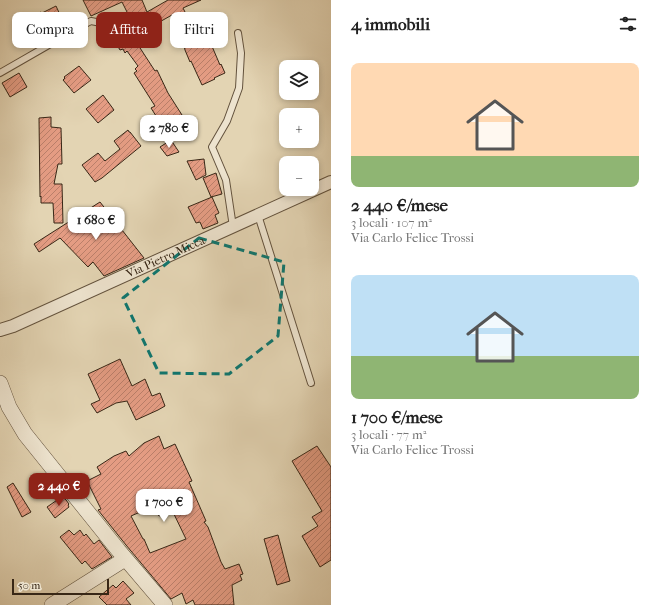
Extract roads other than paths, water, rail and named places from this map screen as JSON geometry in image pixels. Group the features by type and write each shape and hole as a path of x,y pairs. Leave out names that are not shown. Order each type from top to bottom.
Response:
{"street":[{"name":"Via Pietro Micca","path":"0,330 13,326 331,182"},
{"path":"0,382 9,407 25,434 63,483 165,605"},
{"path":"52,605 126,559"}],"lane":[{"path":"0,73 87,23 96,23"},
{"path":"233,227 226,180 212,147 227,121 239,88 241,53 238,33"},
{"path":"258,215 311,383"}]}
